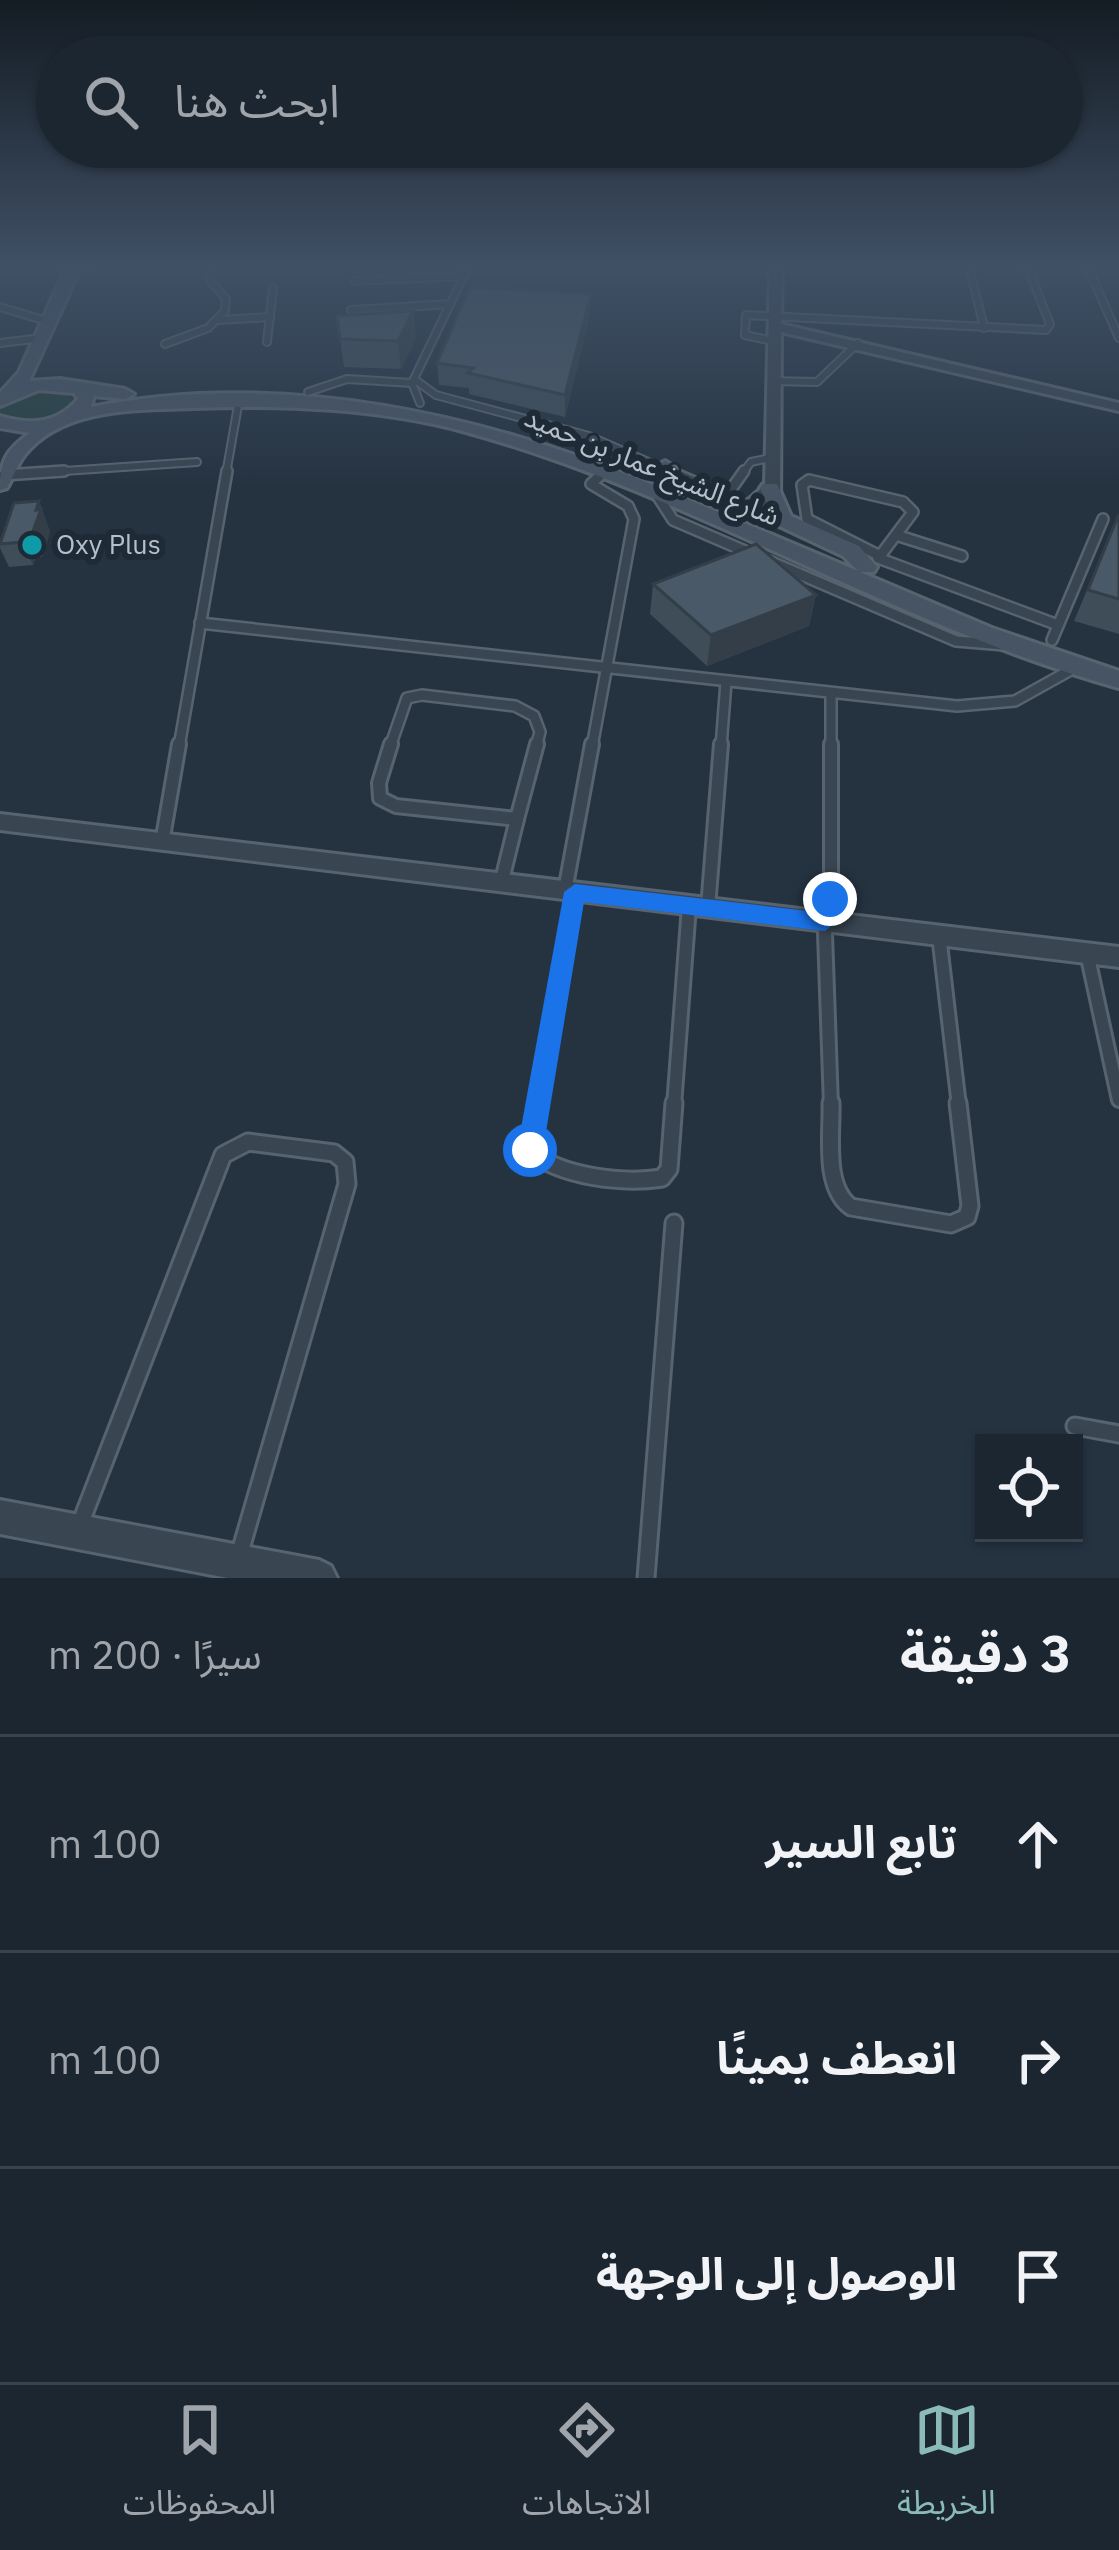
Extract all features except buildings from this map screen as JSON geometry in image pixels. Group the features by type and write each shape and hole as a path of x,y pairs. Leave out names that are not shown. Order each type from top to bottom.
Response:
{"street":[{"path":"5,397 36,339"},
{"path":"2,479 25,445 68,418 87,399 55,363 64,339"},
{"path":"613,476 644,483 732,519 755,520 772,508 773,339"},
{"path":"835,339 1119,407"},
{"name":"شارع الشيخ عمار بن حميد","path":"5,397 43,384 126,394 415,389 550,437 755,520 871,569 1014,645 1119,680"},
{"name":"شارع الشيخ عمار بن حميد","path":"0,422 30,428 128,405 238,400 331,404 430,418 485,431 613,476 664,483 871,569 1055,633 1119,662"},
{"path":"720,506 752,505 770,488"},
{"path":"770,488 782,520 851,551 871,569 880,609"},
{"path":"0,822 1119,957"},
{"path":"0,1517 320,1578"}],"lane":[{"path":"28,339 32,344"},
{"path":"165,344 177,339"},
{"path":"415,389 436,339"},
{"path":"0,343 32,344"},
{"path":"772,381 817,382 858,343"},
{"path":"162,843 238,400"},
{"path":"770,458 751,462 736,486 721,490 664,483 673,520 962,644 1014,645"},
{"path":"2,479 197,462"},
{"path":"613,476 592,479 592,487 628,506 634,515 530,1150 547,1165 645,1181 662,1178 669,1169 726,682"},
{"path":"817,480 910,505 913,512 896,535 871,569 806,519 803,483 817,480"},
{"path":"1055,633 1103,519"},
{"path":"896,535 962,556"},
{"path":"200,623 606,670 987,706 1026,697 1076,667"},
{"path":"831,693 831,876 825,922 836,1192 851,1208 958,1223 967,1217 970,1206 939,935"},
{"path":"501,884 540,732 534,716 515,706 422,695 404,701 379,783 380,798 396,806 517,819"},
{"path":"1088,953 1119,1100"},
{"path":"77,1532 223,1155 248,1142 334,1153 345,1162 347,1184 237,1562"},
{"path":"646,1578 674,1223"},
{"path":"1076,1426 1119,1434"}],"green space":[{"path":"59,389 74,399 73,407 51,421 0,421 0,402 25,391"}],"place":[{"name":"Oxy Plus","path":"32,545"}],"route":[{"path":"530,1150 575,892 825,922 830,899"}]}
